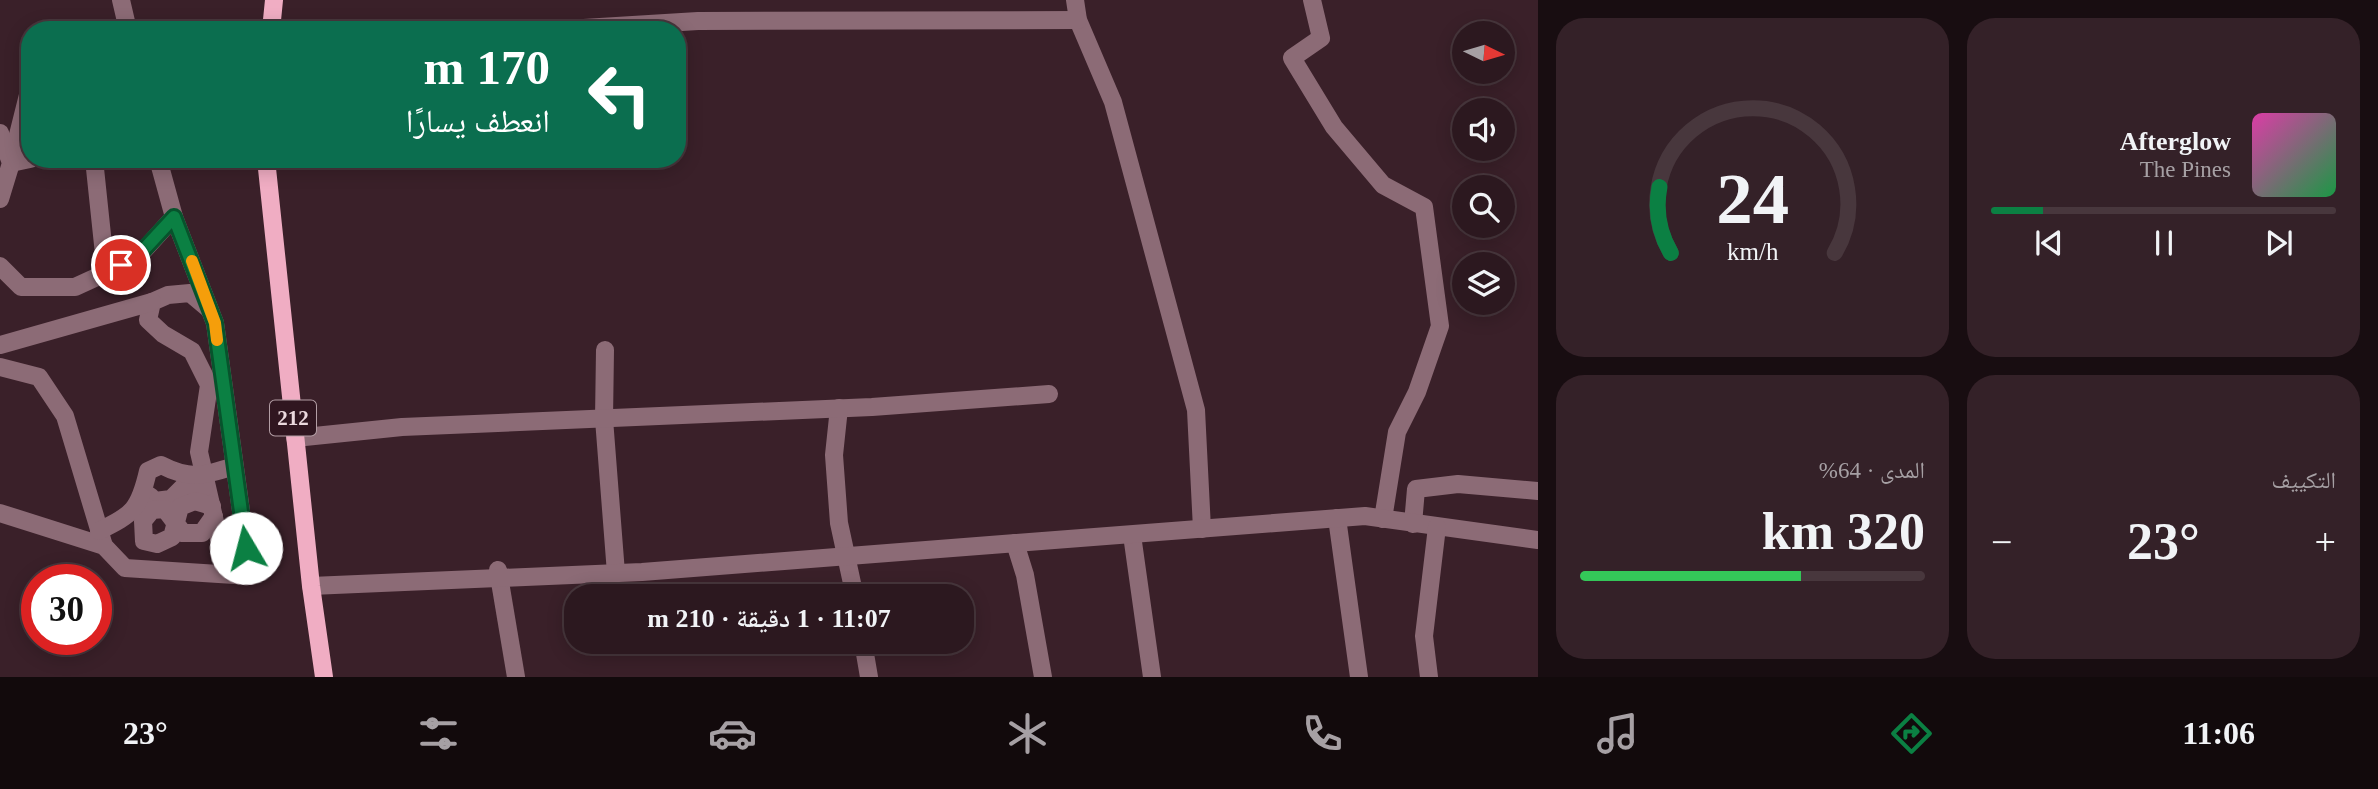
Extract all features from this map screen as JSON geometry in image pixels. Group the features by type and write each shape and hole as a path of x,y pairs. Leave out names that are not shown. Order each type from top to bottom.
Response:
{"main road":[{"path":"272,21 275,0"},
{"name":"212","path":"267,168 311,586 324,677"}],"street":[{"path":"121,0 126,21"},
{"path":"1075,0 1078,20 1113,102 1196,411 1202,529"},
{"path":"1312,0 1321,38 1292,58 1334,127 1383,185 1424,207 1440,326 1417,392 1397,432 1383,519"},
{"path":"686,22 1078,20"},
{"path":"0,199 21,123"},
{"path":"0,133 11,163"},
{"path":"11,163 21,161"},
{"path":"95,168 106,272"},
{"path":"0,367 39,377 65,416 101,539 125,568 250,576 215,323 174,217 160,168"},
{"path":"0,266 21,287 75,287 136,258 174,217"},
{"path":"0,345 152,302 168,295 190,293 210,310"},
{"path":"152,302 148,320 163,334 192,351 209,385 199,453 227,574"},
{"path":"605,349 604,419 616,573"},
{"path":"295,438 402,426 839,408 1049,394"},
{"path":"839,408 834,455 839,523 852,584"},
{"path":"101,539 129,516 143,491 148,471 161,465 176,472 209,497"},
{"path":"209,497 180,507 176,522 183,533 202,533 209,497 234,466"},
{"path":"1413,524 1416,489 1458,484 1538,491"},
{"path":"143,491 155,501 171,499 185,485 195,485 209,497"},
{"path":"0,513 101,539"},
{"path":"311,586 499,574 616,573 1365,516 1538,540"},
{"path":"1337,519 1359,677"},
{"path":"1429,677 1424,636 1437,527"},
{"path":"1132,535 1152,677"},
{"path":"1015,543 1025,575 1043,677"},
{"path":"499,574 516,677"},
{"path":"865,654 869,677"}],"slow traffic":[{"path":"192,261 215,323 217,340"}],"route":[{"path":"121,265 136,258 174,217 215,323 246,548"}]}
